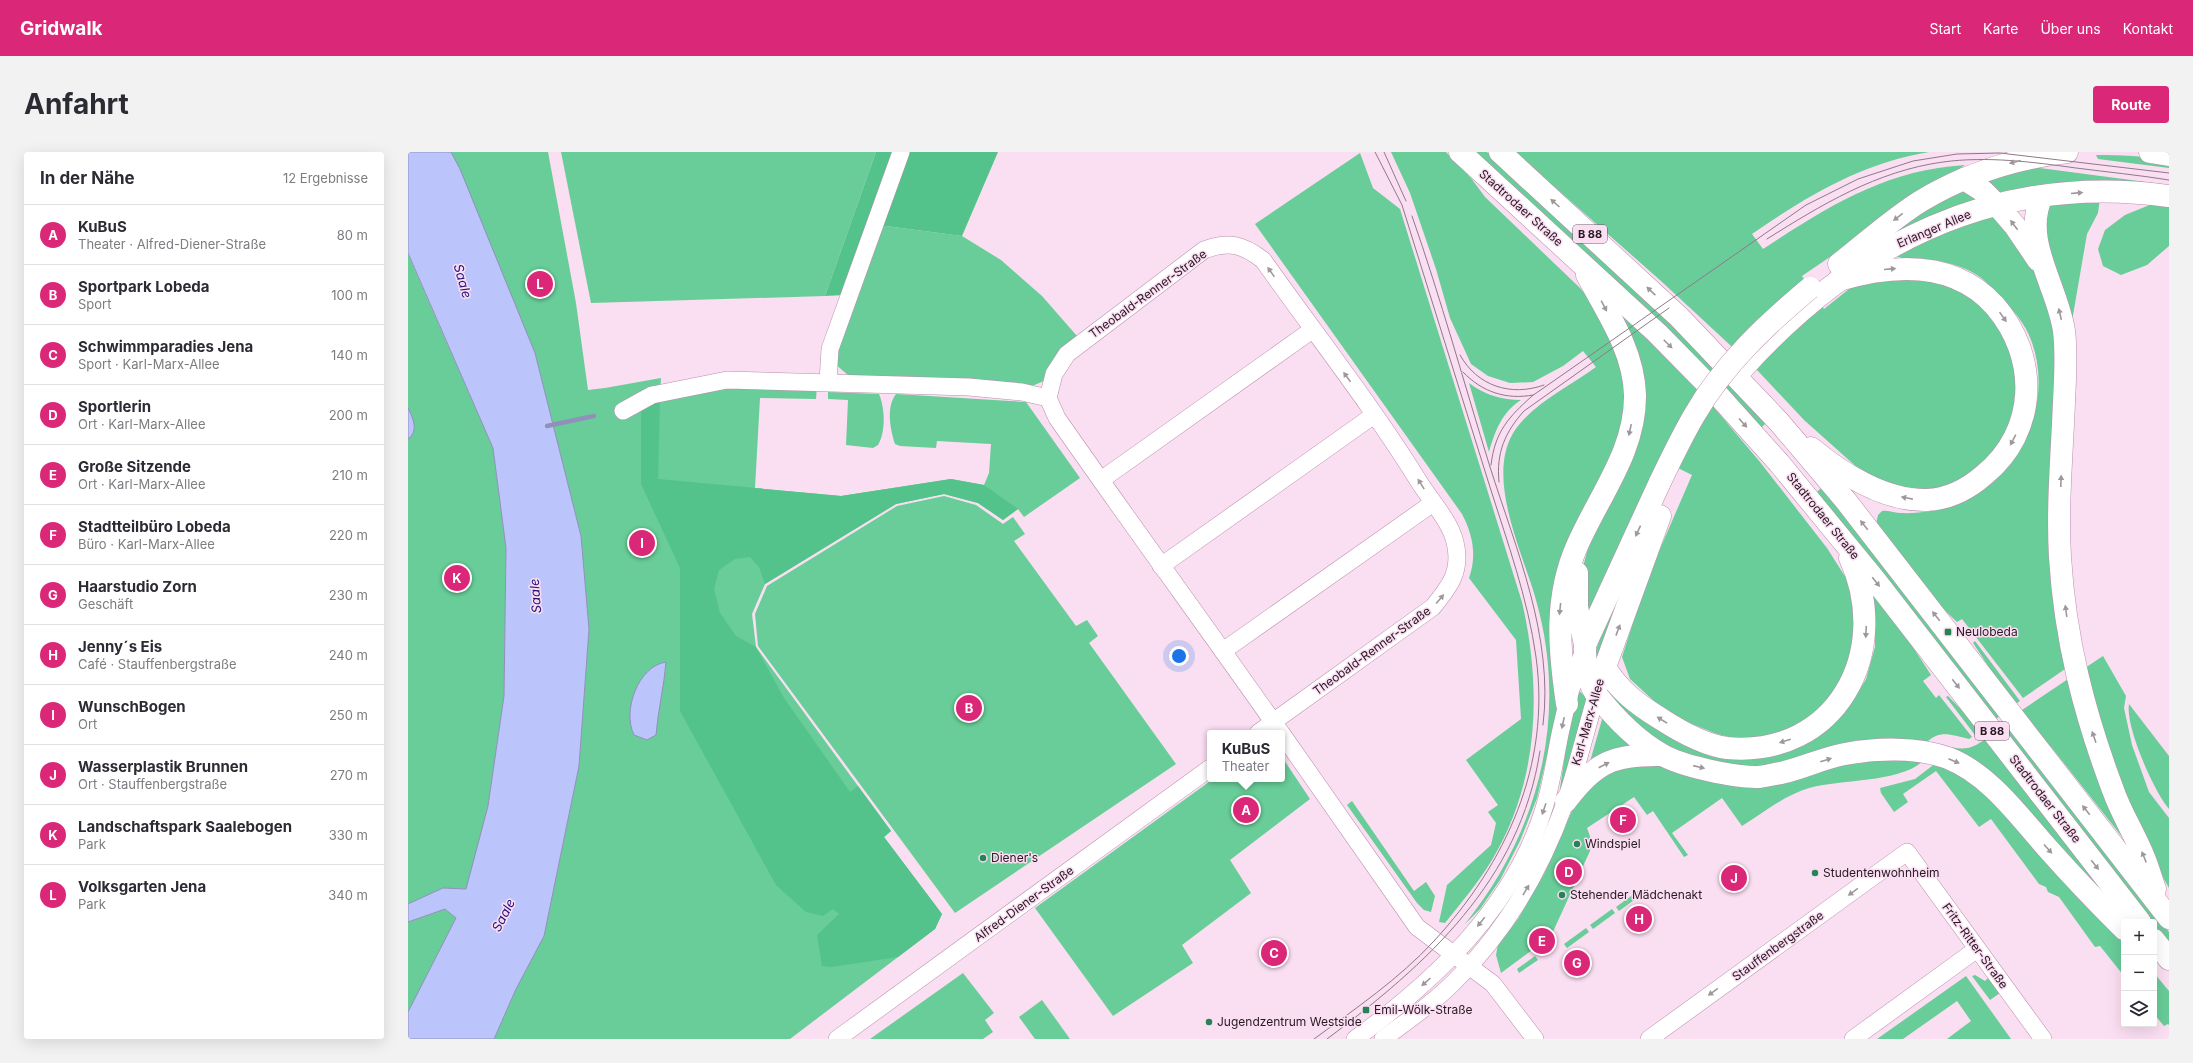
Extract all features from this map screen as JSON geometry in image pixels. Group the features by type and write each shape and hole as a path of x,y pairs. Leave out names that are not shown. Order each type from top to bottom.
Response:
{"main road":[{"name":"Stadtrodaer Straße","path":"1460,152 1657,333 1717,394 1779,463 1894,605 2138,919"},
{"name":"B 88","path":"1500,152 1679,317 1779,422 1846,501 2165,913"},
{"name":"Erlanger Allee","path":"1742,370 1813,293 1900,215 1921,201 1964,179 2016,161 2067,152"},
{"path":"2150,152 2169,155"},
{"path":"1964,179 1983,191 1997,205 2015,226 2044,269"},
{"name":"Erlanger Allee","path":"1720,378 1762,330 1813,293 1839,280 1870,258 1917,234 1955,218 1997,205 2042,196 2114,191 2169,196"},
{"path":"2042,196 2038,204 2035,221 2044,269 2061,315 2066,352 2060,514 2060,556 2065,609 2074,664 2086,713 2100,756 2114,793 2144,856 2165,913"},
{"path":"1566,704 1560,650 1559,621 1562,596 1577,546 1628,440 1633,417 1635,394 1626,351 1579,260"},
{"path":"1779,422 1814,450 1855,479 1888,493 1909,499 1927,500 1945,498 1978,481 1992,469 2004,455 2020,426 2026,391 2026,372 2018,340 2001,314 1976,288 1945,273 1915,268 1867,271 1839,280"},
{"name":"Karl-Marx-Allee","path":"1585,645 1666,485 1698,433 1742,370"},
{"name":"Karl-Marx-Allee","path":"1605,666 1666,485 1695,414 1720,378"},
{"path":"1590,520 1578,571 1576,591 1578,621 1585,645 1586,671 1591,687 1596,694 1634,734 1662,755"},
{"path":"1605,666 1616,684 1633,700 1670,725 1706,743 1726,748 1748,748 1768,746 1792,739 1816,725 1832,710 1854,677 1861,658 1865,637 1864,607 1854,567 1842,541"},
{"path":"1566,801 1580,782 1591,772 1604,764 1634,755 1662,755 1711,770 1759,777 1782,773 1852,753 1904,750 1947,758 1964,765 1986,781 2079,884 2121,926"},
{"path":"2157,944 2169,959"},
{"path":"2157,958 2169,967"}],"street":[{"path":"828,382 830,349 901,152"},
{"name":"Theobald-Renner-Straße","path":"1048,398 1054,374 1067,354 1204,250 1220,245 1236,245 1251,250 1263,260 1399,450 1446,524 1455,542 1457,570 1449,588 1433,607 1279,730"},
{"path":"1101,480 1312,330"},
{"path":"623,411 652,394 720,381 828,382 969,387 1022,392 1048,398 1057,418 1279,730"},
{"path":"1161,566 1374,415"},
{"path":"1223,652 1432,503"},
{"name":"Karl-Marx-Allee","path":"1355,1039 1405,1000 1454,955 1501,897 1530,846 1545,806 1566,704 1585,645"},
{"name":"Karl-Marx-Allee","path":"1383,1039 1435,1000 1469,966 1493,938 1529,884 1548,846 1566,801 1605,666"},
{"path":"1285,739 1417,927 1493,984 1504,996 1535,1039"},
{"name":"Alfred-Diener-Straße","path":"837,1039 1207,770"},
{"name":"Fritz-Ritter-Straße","path":"1907,852 2043,1039"},
{"name":"Stauffenbergstraße","path":"1649,1039 1907,852"},
{"path":"1853,1039 1977,949"}],"green space":[{"path":"451,152 548,152 576,303 588,390 661,378 660,397 707,387 817,386 816,399 760,398 755,488 841,496 951,479 984,485 989,473 991,444 937,441 936,448 900,446 895,444 890,425 890,412 893,399 896,394 1026,402 1080,478 1024,517 1018,509 1003,520 978,503 944,494 896,504 765,584 752,614 756,647 891,831 884,837 942,914 935,929 790,1039 494,1039 516,989 544,936 579,766 589,629 581,536 535,353"},
{"path":"561,152 876,152 825,296 591,303"},
{"path":"876,152 895,152 844,295 825,296"},
{"path":"904,152 998,152 962,236 878,225"},
{"path":"1391,152 1446,152 1471,178 1485,197 1580,288 1594,305 1623,364 1625,423 1583,521 1561,698 1537,798 1520,841 1500,880 1480,909 1465,924 1491,888 1512,851 1529,812 1541,771 1548,729 1549,687 1545,643 1536,600 1510,520 1503,477 1505,457 1510,439 1526,417 1548,399 1596,367 1583,351 1563,366 1533,382 1510,383 1488,376 1471,364 1450,318 1436,269 1410,193"},
{"path":"1474,152 1487,152 1645,297 1767,422 1760,429 1641,304"},
{"path":"1515,152 1929,152 1904,157 1881,164 1836,183 1815,194 1752,234 1763,249 1811,218 1883,182 1936,168 1965,165 1802,276 1824,309 1859,281 1896,276 1960,286 2007,330 2021,378 2010,429 1982,467 1957,483 1931,490 1902,488 1881,481 1860,470 1804,420 1758,371 1661,281"},
{"path":"1360,153 1373,188 1400,209 1522,602 1532,668 1534,701 1532,734 1527,767 1519,799 1508,830 1492,860 1475,885 1445,923 1439,922 1447,885 1491,845 1496,823 1488,812 1498,805 1466,760 1521,719 1516,640 1469,578 1473,562 1473,546 1469,530 1462,514 1255,224"},
{"path":"2096,155 2132,156 2169,160 2169,168 2098,159"},
{"path":"2025,166 2169,185 2169,188 1999,197 1980,179"},
{"path":"1972,192 1981,198 1903,232 1898,228 1949,194"},
{"path":"2100,198 2098,213 2087,234 2072,321 2046,250 2047,207 2053,204"},
{"path":"2152,204 2169,206 2169,246 2147,265 2121,275 2103,266 2098,249 2105,230 2125,215"},
{"path":"1997,214 2034,270 2044,294 2058,340 2068,667 2023,698 1962,619 1957,622 1936,602 1876,524 1878,515 1882,511 1908,513 1941,509 1965,501 1986,488 2005,470 2020,450 2030,427 2037,403 2039,378 2035,353 2026,329 2009,306 1984,280 1968,270 1940,261 1896,256 1916,244"},
{"path":"878,225 962,236 1001,260 1042,296 1077,336 1044,381 1032,386 848,375 835,364 834,353"},
{"path":"408,254 493,448 506,548 504,696 488,806 468,884 466,889 443,888 408,904"},
{"path":"1617,305 1690,379 1760,462 1827,548 1846,578 1856,603 1855,652 1826,705 1788,731 1761,738 1738,739 1717,734 1682,720 1654,701 1630,679 1622,657 1647,579 1692,475 1662,460 1586,631 1582,571 1591,536 1635,435"},
{"path":"1469,383 1481,391 1494,396 1521,400 1504,416 1489,452"},
{"path":"828,392 879,394 884,420 881,440 878,445 873,448 846,445 848,400 828,399"},
{"path":"660,397 658,479 841,496 951,479 984,485 1018,509 1003,520 978,503 944,494 896,504 765,584 759,567 750,557 735,559 719,570 714,589 720,613 736,636 756,647 784,698 850,792 858,786 891,831 884,837 942,914 935,929 898,957 831,967 822,966 817,935 839,914 833,909 823,916 806,912 776,885 680,711 680,568 641,484 642,406"},
{"path":"1822,487 2001,715 1995,720 1816,493"},
{"path":"944,496 976,505 1003,524 1013,517 1025,534 1014,541 1076,626 1087,620 1098,636 1089,643 1176,764 955,913 758,646 755,614 767,586 897,506"},
{"path":"1871,588 1931,675 1923,681 1936,698 1939,695 1972,737 1969,739 1946,734 1936,736 1925,744 1765,768 1711,762 1653,742 1609,698 1610,694 1615,696 1698,750 1830,727 1849,707 1866,679 1875,647 1875,625"},
{"path":"1620,592 1602,659 1593,660 1599,641"},
{"path":"1975,641 2020,701 2014,705 1973,643"},
{"path":"2103,656 2126,696 2124,708 2132,745 2149,792 2169,818 2169,888 2140,837 2082,670"},
{"path":"2071,677 2134,852 2052,748 2019,712"},
{"path":"1578,690 1588,699 1562,788 1560,788 1570,720"},
{"path":"1948,696 1981,730 1975,735 1946,697"},
{"path":"2129,704 2169,756 2169,809 2156,789 2142,758 2131,727"},
{"path":"1603,716 1642,750 1589,765"},
{"path":"2006,723 2169,932 2169,946 2157,930 2157,919 2149,919 2001,727"},
{"path":"1987,738 2128,919 1942,745 1955,748 1966,748"},
{"path":"1925,759 1915,767 1887,776 1822,785 1800,791 1791,795 1742,826 1722,798 1672,833 1688,855 1684,857 1653,811 1647,815 1634,797 1587,828 1591,839 1590,851 1551,936 1501,973 1496,955 1498,944 1518,919 1544,874 1579,795 1609,770 1646,761 1705,780 1848,762"},
{"path":"1934,761 1973,780 2121,938 2121,972 2100,946 2095,947 2059,897 2048,892 2046,887 2039,884 1991,819 1979,827 1936,771 1903,794 1908,802 1894,812 1881,793 1880,788 1915,779 1932,766"},
{"path":"1285,762 1310,799 1230,860 1251,893 1182,945 1193,963 1113,1016 1035,908 1209,782 1285,782"},
{"path":"1352,801 1414,891 1426,882 1435,896 1431,912 1424,910 1417,903 1347,805"},
{"path":"1638,891 1641,895 1619,911 1616,907"},
{"path":"445,909 456,918 408,1012 408,922"},
{"path":"1612,909 1615,913 1593,929 1590,925"},
{"path":"1586,928 1589,932 1567,948 1564,944"},
{"path":"1535,956 1538,960 1519,973 1517,969"},
{"path":"963,973 994,1013 985,1020 993,1032 983,1039 870,1039"},
{"path":"1975,975 1985,981 1988,978 2000,993 1990,1000 1972,976"},
{"path":"1966,976 2011,1039 1947,1039 1971,1021 1957,1001 1903,1039 1877,1039"},
{"path":"2157,977 2169,991 2169,1025 2164,1026 2157,1018"},
{"path":"1042,1000 1070,1039 1035,1039 1019,1017"}],"water":[{"name":"Saale","path":"408,152 451,152 460,169 535,353 581,536 589,629 579,766 544,936 516,989 494,1039 408,1039 408,1012 456,918 445,909 408,922 408,904 443,888 466,889 488,806 504,696 506,548 493,448 408,253"},
{"path":"408,408 413,420 414,428 408,439"},
{"path":"666,662 656,735 647,740 634,735 630,714 631,702 640,681 656,665"},
{"path":"1736,868 1745,880 1733,888 1724,876"}],"waterway":[{"path":"547,426 594,416"}],"tram line":[{"path":"1314,1039 1361,1005 1406,968 1434,941 1460,911 1482,879 1502,845 1518,810 1529,774 1537,736 1539,697 1536,657 1528,614 1510,548 1402,205 1375,152"},
{"path":"1384,152 1406,201"},
{"path":"1491,465 1496,443 1504,426 1516,411 1532,396 1806,205 1858,179 1913,161 1957,154 2000,153 2169,173"},
{"path":"1767,239 1850,191 1895,173 1919,166 1943,162 1960,160 2010,160 2169,180"},
{"path":"1412,216 1433,278 1530,594 1538,626 1543,659 1545,692 1543,725"},
{"path":"1499,482 1498,471 1503,444 1517,419 1524,411 1669,308"},
{"path":"1460,355 1467,366 1476,374 1485,381 1496,386 1519,390 1544,385"},
{"path":"1463,372 1478,385 1495,393 1513,396 1533,395"},
{"path":"1327,1039 1400,981 1464,916 1490,879 1512,840 1529,798 1540,751"}],"place":[{"name":"Volksgarten Jena","path":"540,284"},
{"name":"WunschBogen","path":"642,543"},
{"name":"Landschaftspark Saalebogen","path":"457,578"},
{"name":"Neulobeda","path":"1948,632"},
{"name":"Sportpark Lobeda","path":"969,708"},
{"name":"KuBuS","path":"1246,810"},
{"name":"Stadtteilbüro Lobeda","path":"1623,820"},
{"name":"Windspiel","path":"1577,844"},
{"name":"Diener's","path":"983,858"},
{"name":"Sportlerin","path":"1569,872"},
{"name":"Studentenwohnheim","path":"1815,873"},
{"name":"Wasserplastik Brunnen","path":"1734,878"},
{"name":"Stehender Mädchenakt","path":"1562,895"},
{"name":"Jenny´s Eis","path":"1639,919"},
{"name":"Große Sitzende","path":"1542,941"},
{"name":"Schwimmparadies Jena","path":"1274,953"},
{"name":"Haarstudio Zorn","path":"1577,963"},
{"name":"Emil-Wölk-Straße","path":"1366,1010"},
{"name":"Jugendzentrum Westside","path":"1209,1022"}]}
